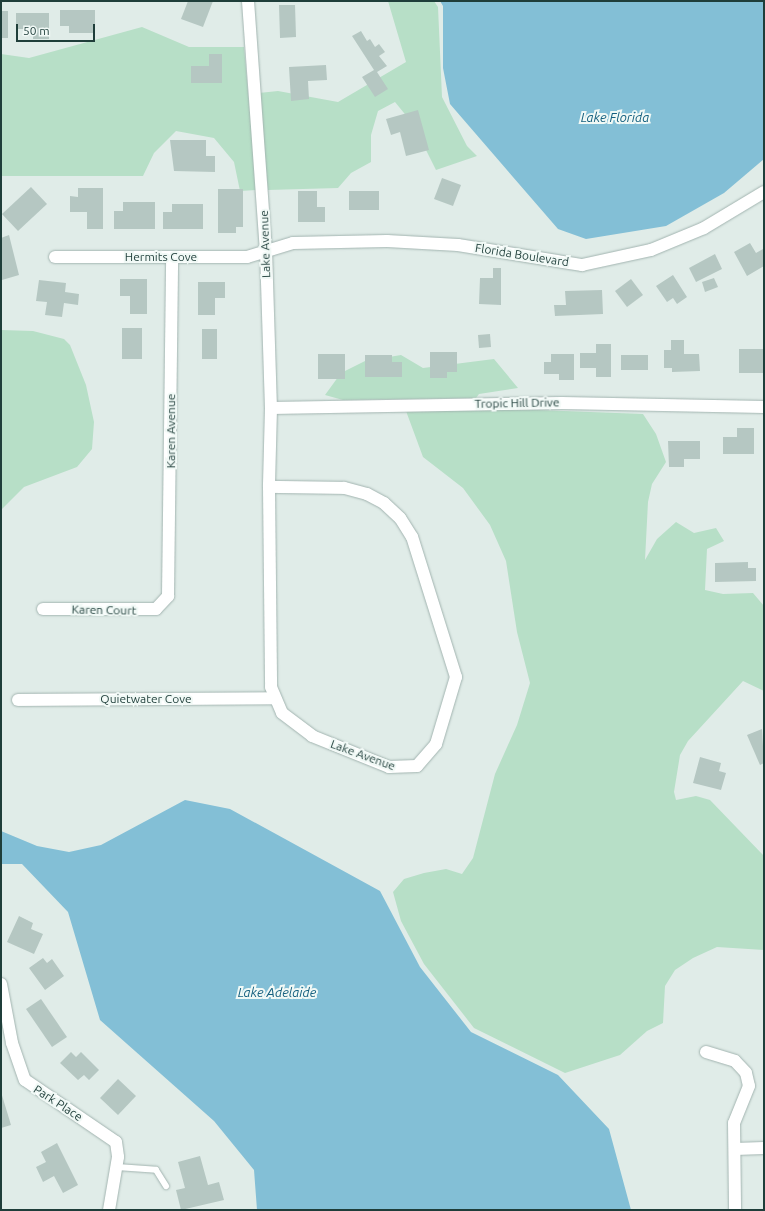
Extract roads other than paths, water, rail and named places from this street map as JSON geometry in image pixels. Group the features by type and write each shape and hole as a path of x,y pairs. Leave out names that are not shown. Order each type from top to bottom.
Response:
{"street":[{"name":"Lake Avenue","path":"248,1 266,250 271,408 269,487 269,671 274,698 293,724 312,736 389,767 404,769 417,766 436,744 456,677 412,537 400,518 384,503 344,488 269,487"},
{"name":"Florida Boulevard","path":"266,250 293,243 387,241 458,245 582,265 651,250 704,228 764,192"},
{"name":"Hermits Cove","path":"55,257 247,257 266,250"},
{"name":"Karen Avenue","path":"163,604 170,586 172,257"},
{"name":"Tropic Hill Drive","path":"271,408 562,402 764,408"},
{"name":"Karen Court","path":"43,609 144,611 163,604"},
{"name":"Quietwater Cove","path":"18,700 274,698"},
{"name":"Park Place","path":"1,984 12,1043 25,1080 116,1142 117,1166 109,1210"},
{"path":"706,1052 735,1061 746,1073 749,1086 747,1097 737,1111 735,1148 735,1210"},
{"path":"735,1148 764,1148"}],"lane":[{"path":"117,1166 156,1170 166,1186"}],"water":[{"name":"Lake Florida","path":"440,1 764,1 764,159 724,193 666,226 586,239 558,229 450,104 443,68 443,6"},
{"name":"Lake Adelaide","path":"185,800 230,809 380,891 420,967 471,1032 558,1075 609,1129 631,1210 257,1210 254,1170 214,1121 100,1020 68,912 22,864 1,864 1,831 37,846 69,852 101,845"}]}
